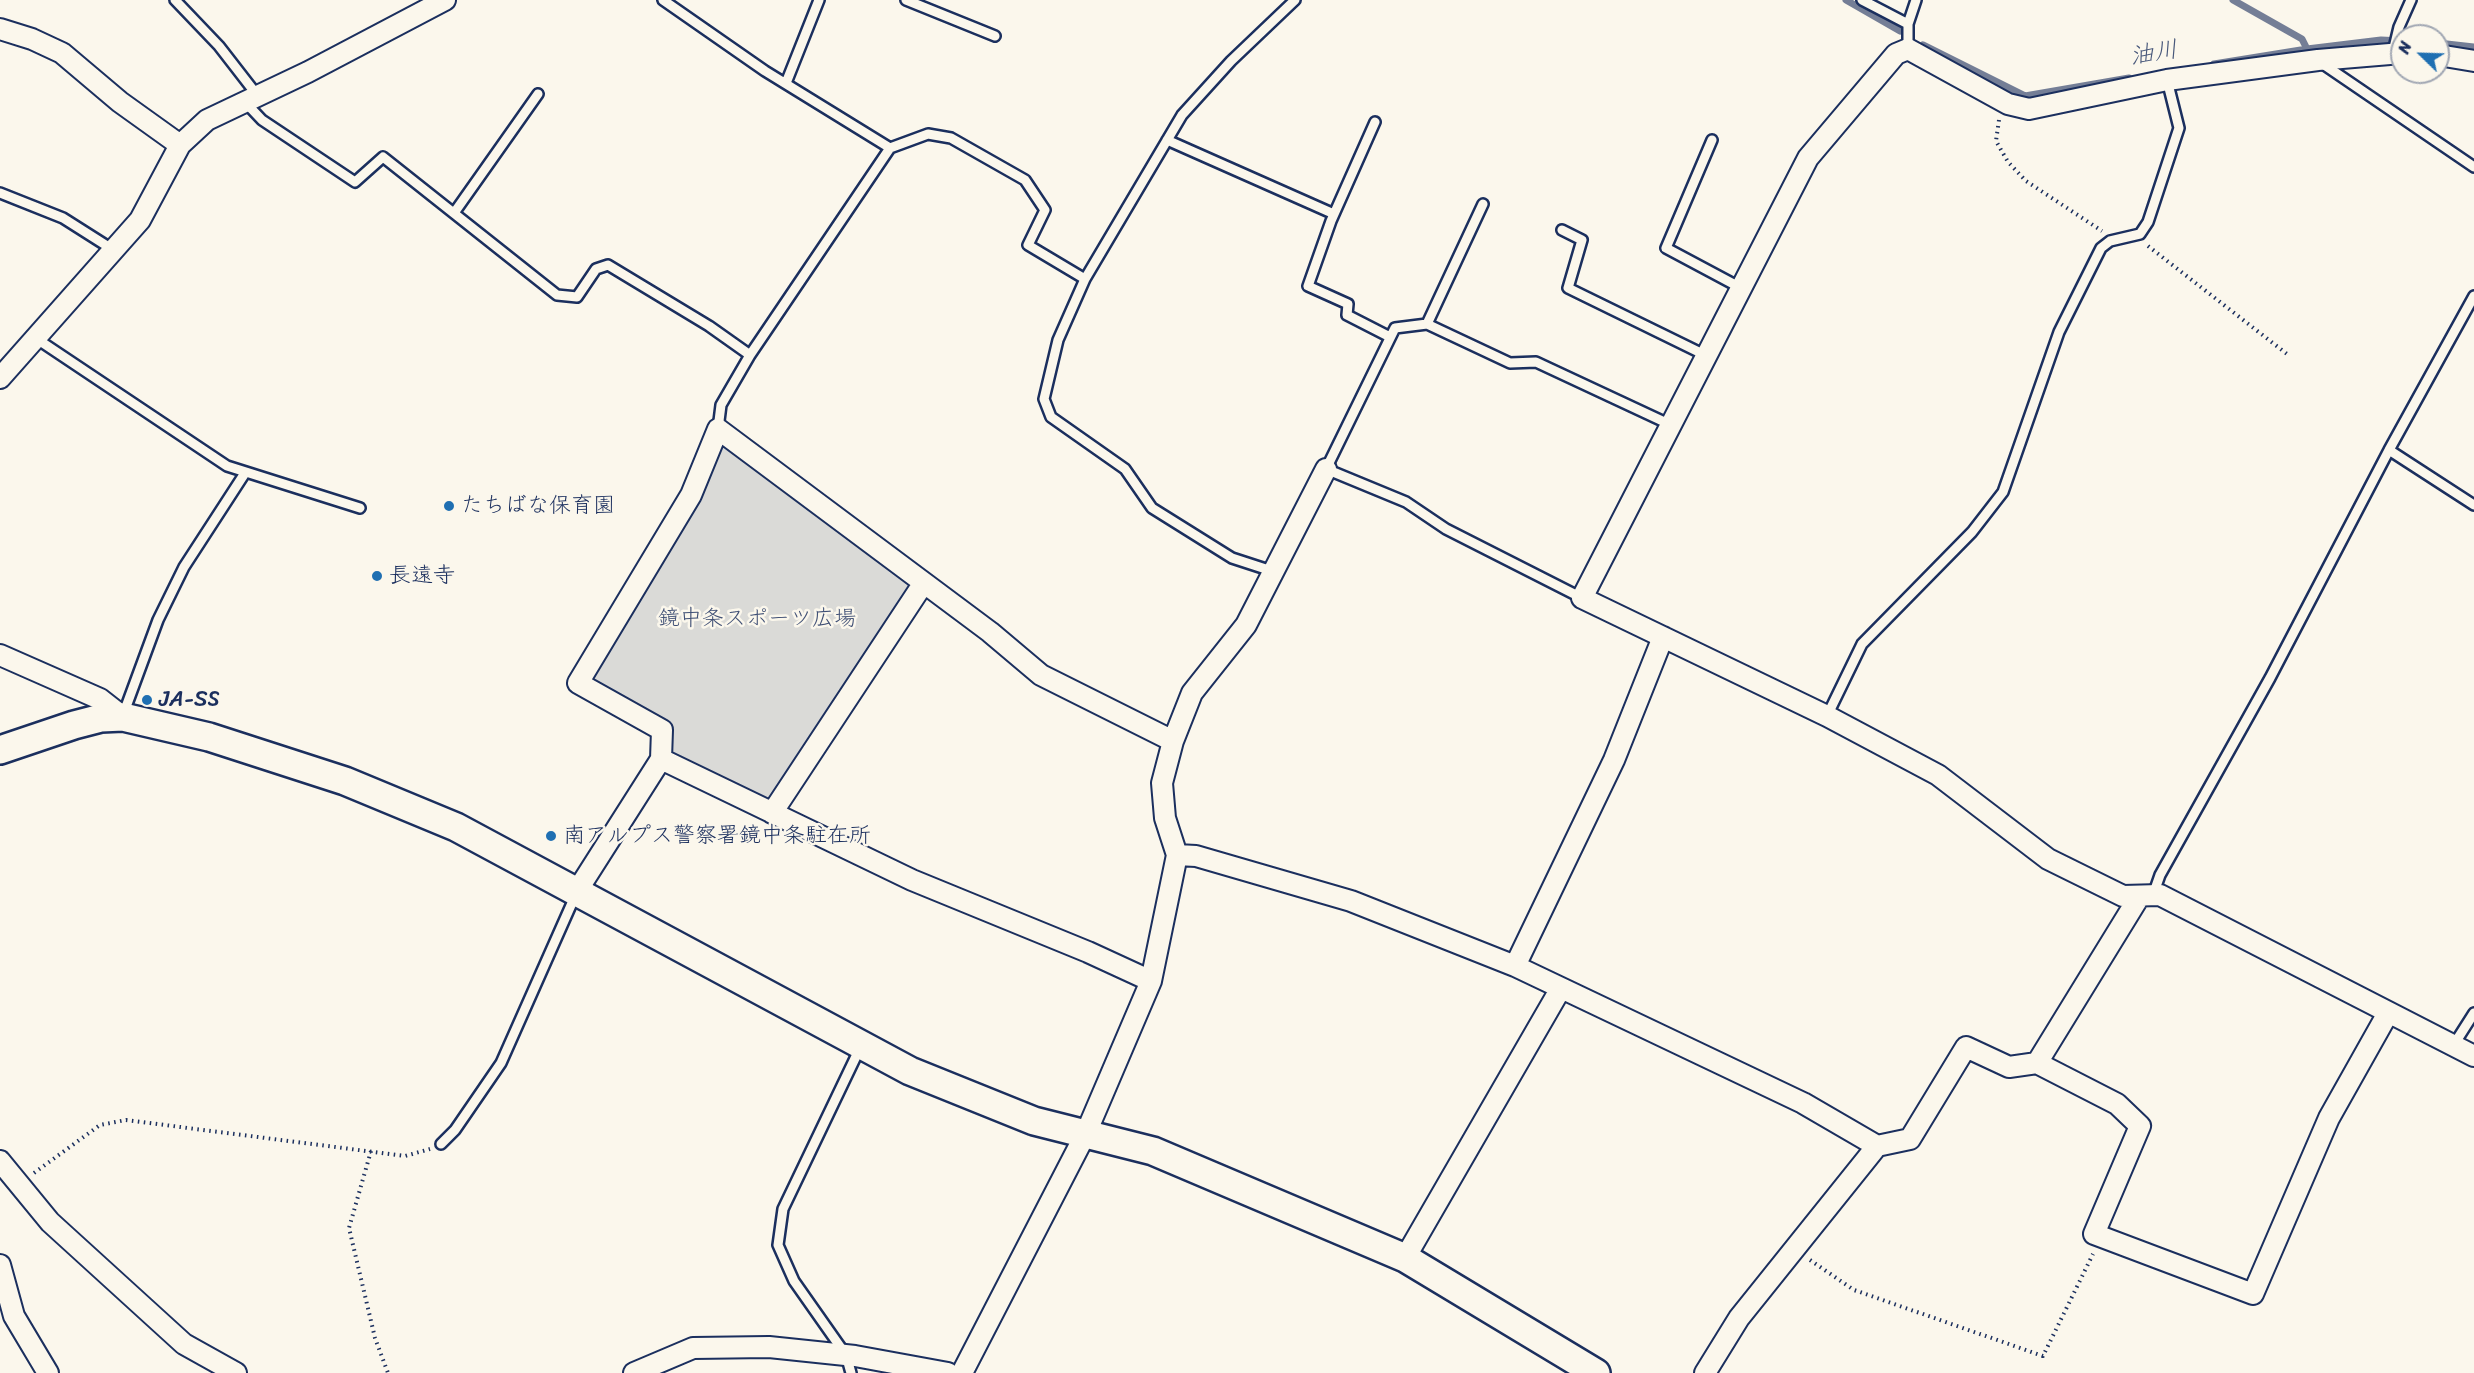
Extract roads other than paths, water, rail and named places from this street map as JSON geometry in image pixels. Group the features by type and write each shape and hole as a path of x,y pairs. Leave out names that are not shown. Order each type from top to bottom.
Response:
{"street":[{"path":"0,378 38,339 140,220 180,144 207,120 308,72 445,0"},
{"path":"0,29 32,39 62,53 120,102 180,144"},
{"path":"2390,51 2167,80 2029,109 2008,104 1908,49 1896,54 1808,158 1582,598 1827,716 1938,775 2048,859 2124,896 2160,895 2474,1056"},
{"path":"2450,58 2474,61"},
{"path":"577,891 661,759 662,730 578,683 691,495 718,429 990,632 1041,675 1173,741"},
{"path":"962,1373 1086,1133 1151,981 1177,855 1165,818 1162,783 1173,741 1192,693 1246,625 1326,470"},
{"path":"772,813 923,584"},
{"path":"1515,966 1614,760 1663,637"},
{"path":"0,655 100,699 123,717"},
{"path":"0,750 74,725 101,718 123,717 209,737 345,781 456,827 910,1071 1034,1121 1153,1151 1405,1258 1567,1365 1596,1373"},
{"path":"661,759 912,880 1088,952 1151,981"},
{"path":"1177,855 1196,856 1351,901 1515,966 1803,1102 1877,1146"},
{"path":"2037,1063 2146,896"},
{"path":"1405,1258 1561,988"},
{"path":"1705,1373 1739,1318 1877,1146 1910,1139 1966,1047 2009,1067 2037,1063 2117,1104 2140,1126 2094,1234 2253,1294 2329,1119 2388,1013"},
{"path":"0,1161 50,1222 184,1344 236,1373"},
{"path":"0,1265 14,1316 48,1373"},
{"path":"634,1373 693,1348 769,1347 848,1364 948,1373"}],"lane":[{"path":"175,0 219,46 262,120 355,182 383,157 557,295 577,297 596,269 608,265 699,320 750,355"},
{"path":"663,0 786,83 890,148"},
{"path":"786,83 819,0"},
{"path":"906,0 994,36"},
{"path":"1275,572 1232,558 1152,508 1125,469 1051,417 1044,399 1058,340 1085,279 1182,114 1231,61 1295,0"},
{"path":"1862,0 1908,24"},
{"path":"1908,49 1908,24 1916,0"},
{"path":"2401,24 2410,0"},
{"path":"2318,60 2474,167"},
{"path":"1827,716 1862,644 1972,532 2003,492 2059,332 2101,248 2110,241 2140,234 2148,222 2179,128 2167,80"},
{"path":"454,213 538,94"},
{"path":"1375,122 1334,214 1308,286 1348,303 1347,315 1390,337"},
{"path":"718,429 721,405 750,355 890,148 928,134 951,138 1025,180 1045,210 1028,245 1085,279"},
{"path":"1167,140 1334,214"},
{"path":"1712,140 1666,248 1742,288"},
{"path":"0,194 63,218 115,251"},
{"path":"1427,324 1483,204"},
{"path":"1562,230 1582,240 1568,288 1707,356"},
{"path":"2146,896 2270,678 2389,450 2474,296"},
{"path":"1582,598 1446,529 1406,502 1326,470 1390,337 1395,328 1427,324 1510,363 1536,362 1671,425"},
{"path":"38,339 227,466 360,508"},
{"path":"2389,450 2474,505"},
{"path":"123,717 158,620 184,567 245,473"},
{"path":"441,1144 455,1130 501,1063 577,891"},
{"path":"2453,1046 2474,1013"},
{"path":"848,1364 794,1281 778,1245 783,1209 862,1045"}],"waterway":[{"name":"油川","path":"1846,0 1900,31"},
{"path":"2233,0 2302,39 2307,49"},
{"name":"油川","path":"2214,64 2307,49 2390,40"},
{"name":"油川","path":"2450,44 2474,47"},
{"name":"油川","path":"1923,45 2025,96 2129,78"}],"place":[{"name":"たちばな保育園","path":"449,506"},
{"name":"長遠寺","path":"377,576"},
{"name":"JA-SS","path":"147,700"},
{"name":"南アルプス警察署鏡中条駐在所","path":"551,836"}],"park label":[{"name":"鏡中条スポーツ広場","path":"757,619"}]}
